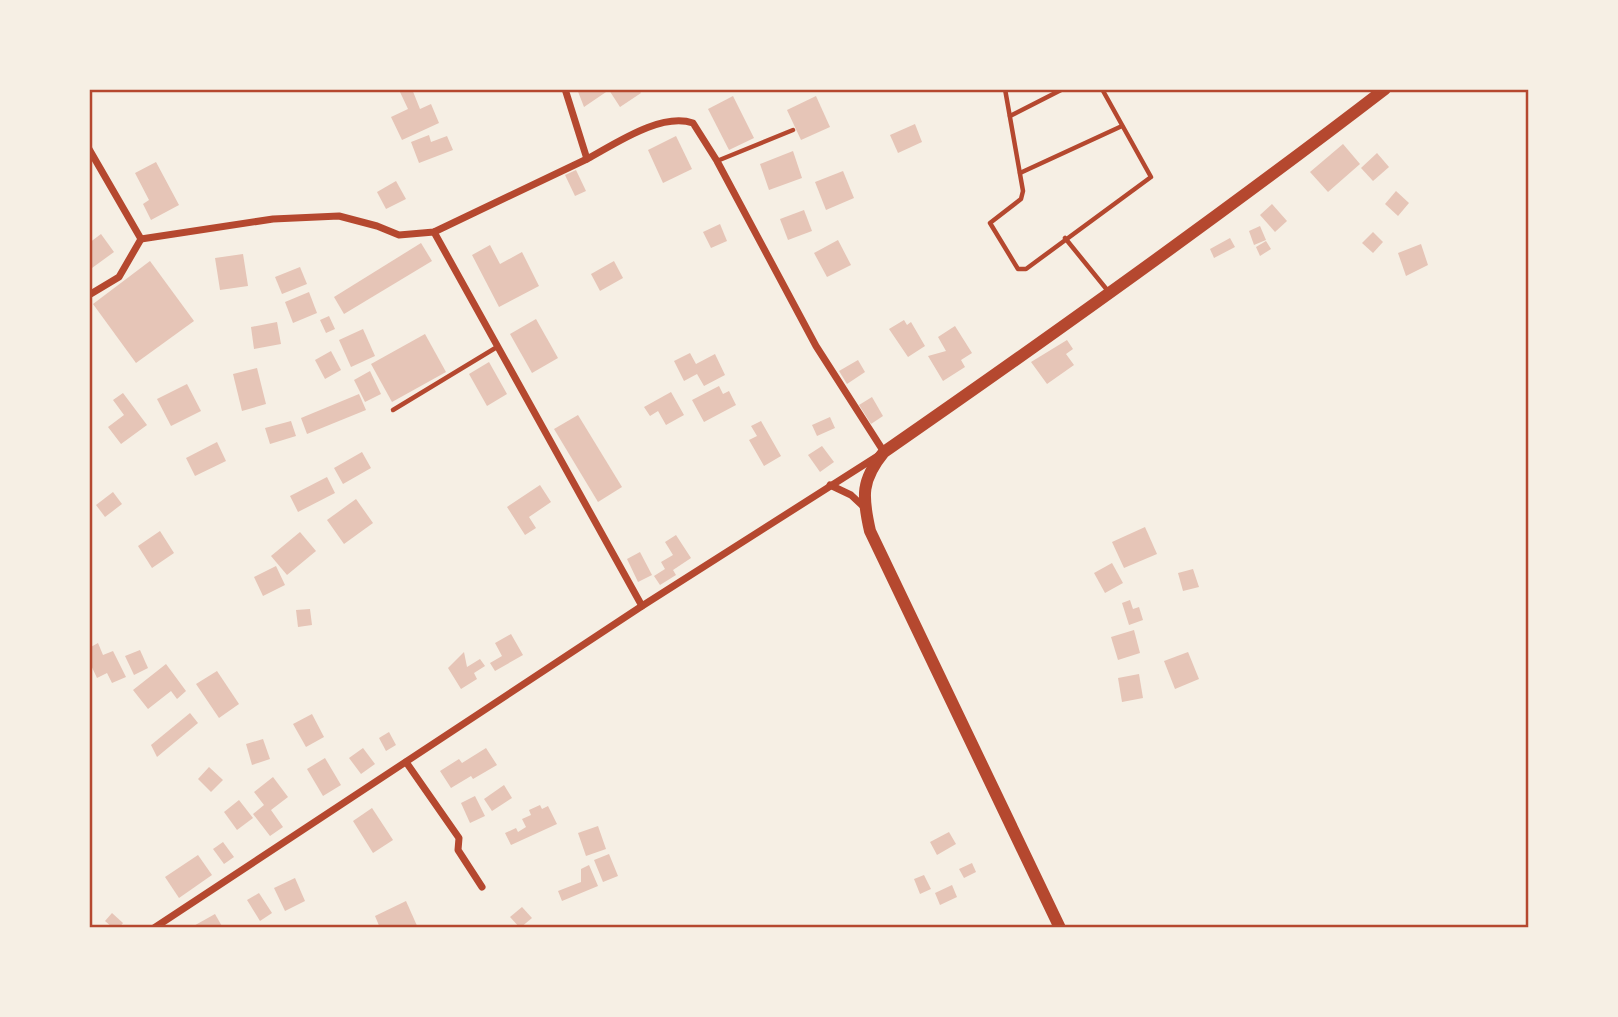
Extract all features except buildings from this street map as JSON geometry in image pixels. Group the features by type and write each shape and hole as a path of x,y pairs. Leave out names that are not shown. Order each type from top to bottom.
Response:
{"main road":[{"path":"1060,928 870,531 864,490 868,475 884,452 1110,295 1385,89"}],"street":[{"path":"565,89 587,159"},
{"path":"141,239 273,219 339,216 399,235 434,232 646,128 683,120 693,123 717,161 816,346 884,452 642,606 154,928"},
{"path":"89,149 141,239"},
{"path":"434,232 642,606"},
{"path":"89,295 119,277 141,239"},
{"path":"830,485 851,495 865,509"},
{"path":"406,762 459,838 458,850 482,887"}],"lane":[{"path":"1005,89 1023,191 1021,199 990,223 1018,269 1026,269 1151,177 1102,89"},
{"path":"1010,116 1063,89"},
{"path":"1020,173 1122,126"},
{"path":"717,161 793,130"},
{"path":"1065,238 1110,295"},
{"path":"393,410 498,347"}]}
